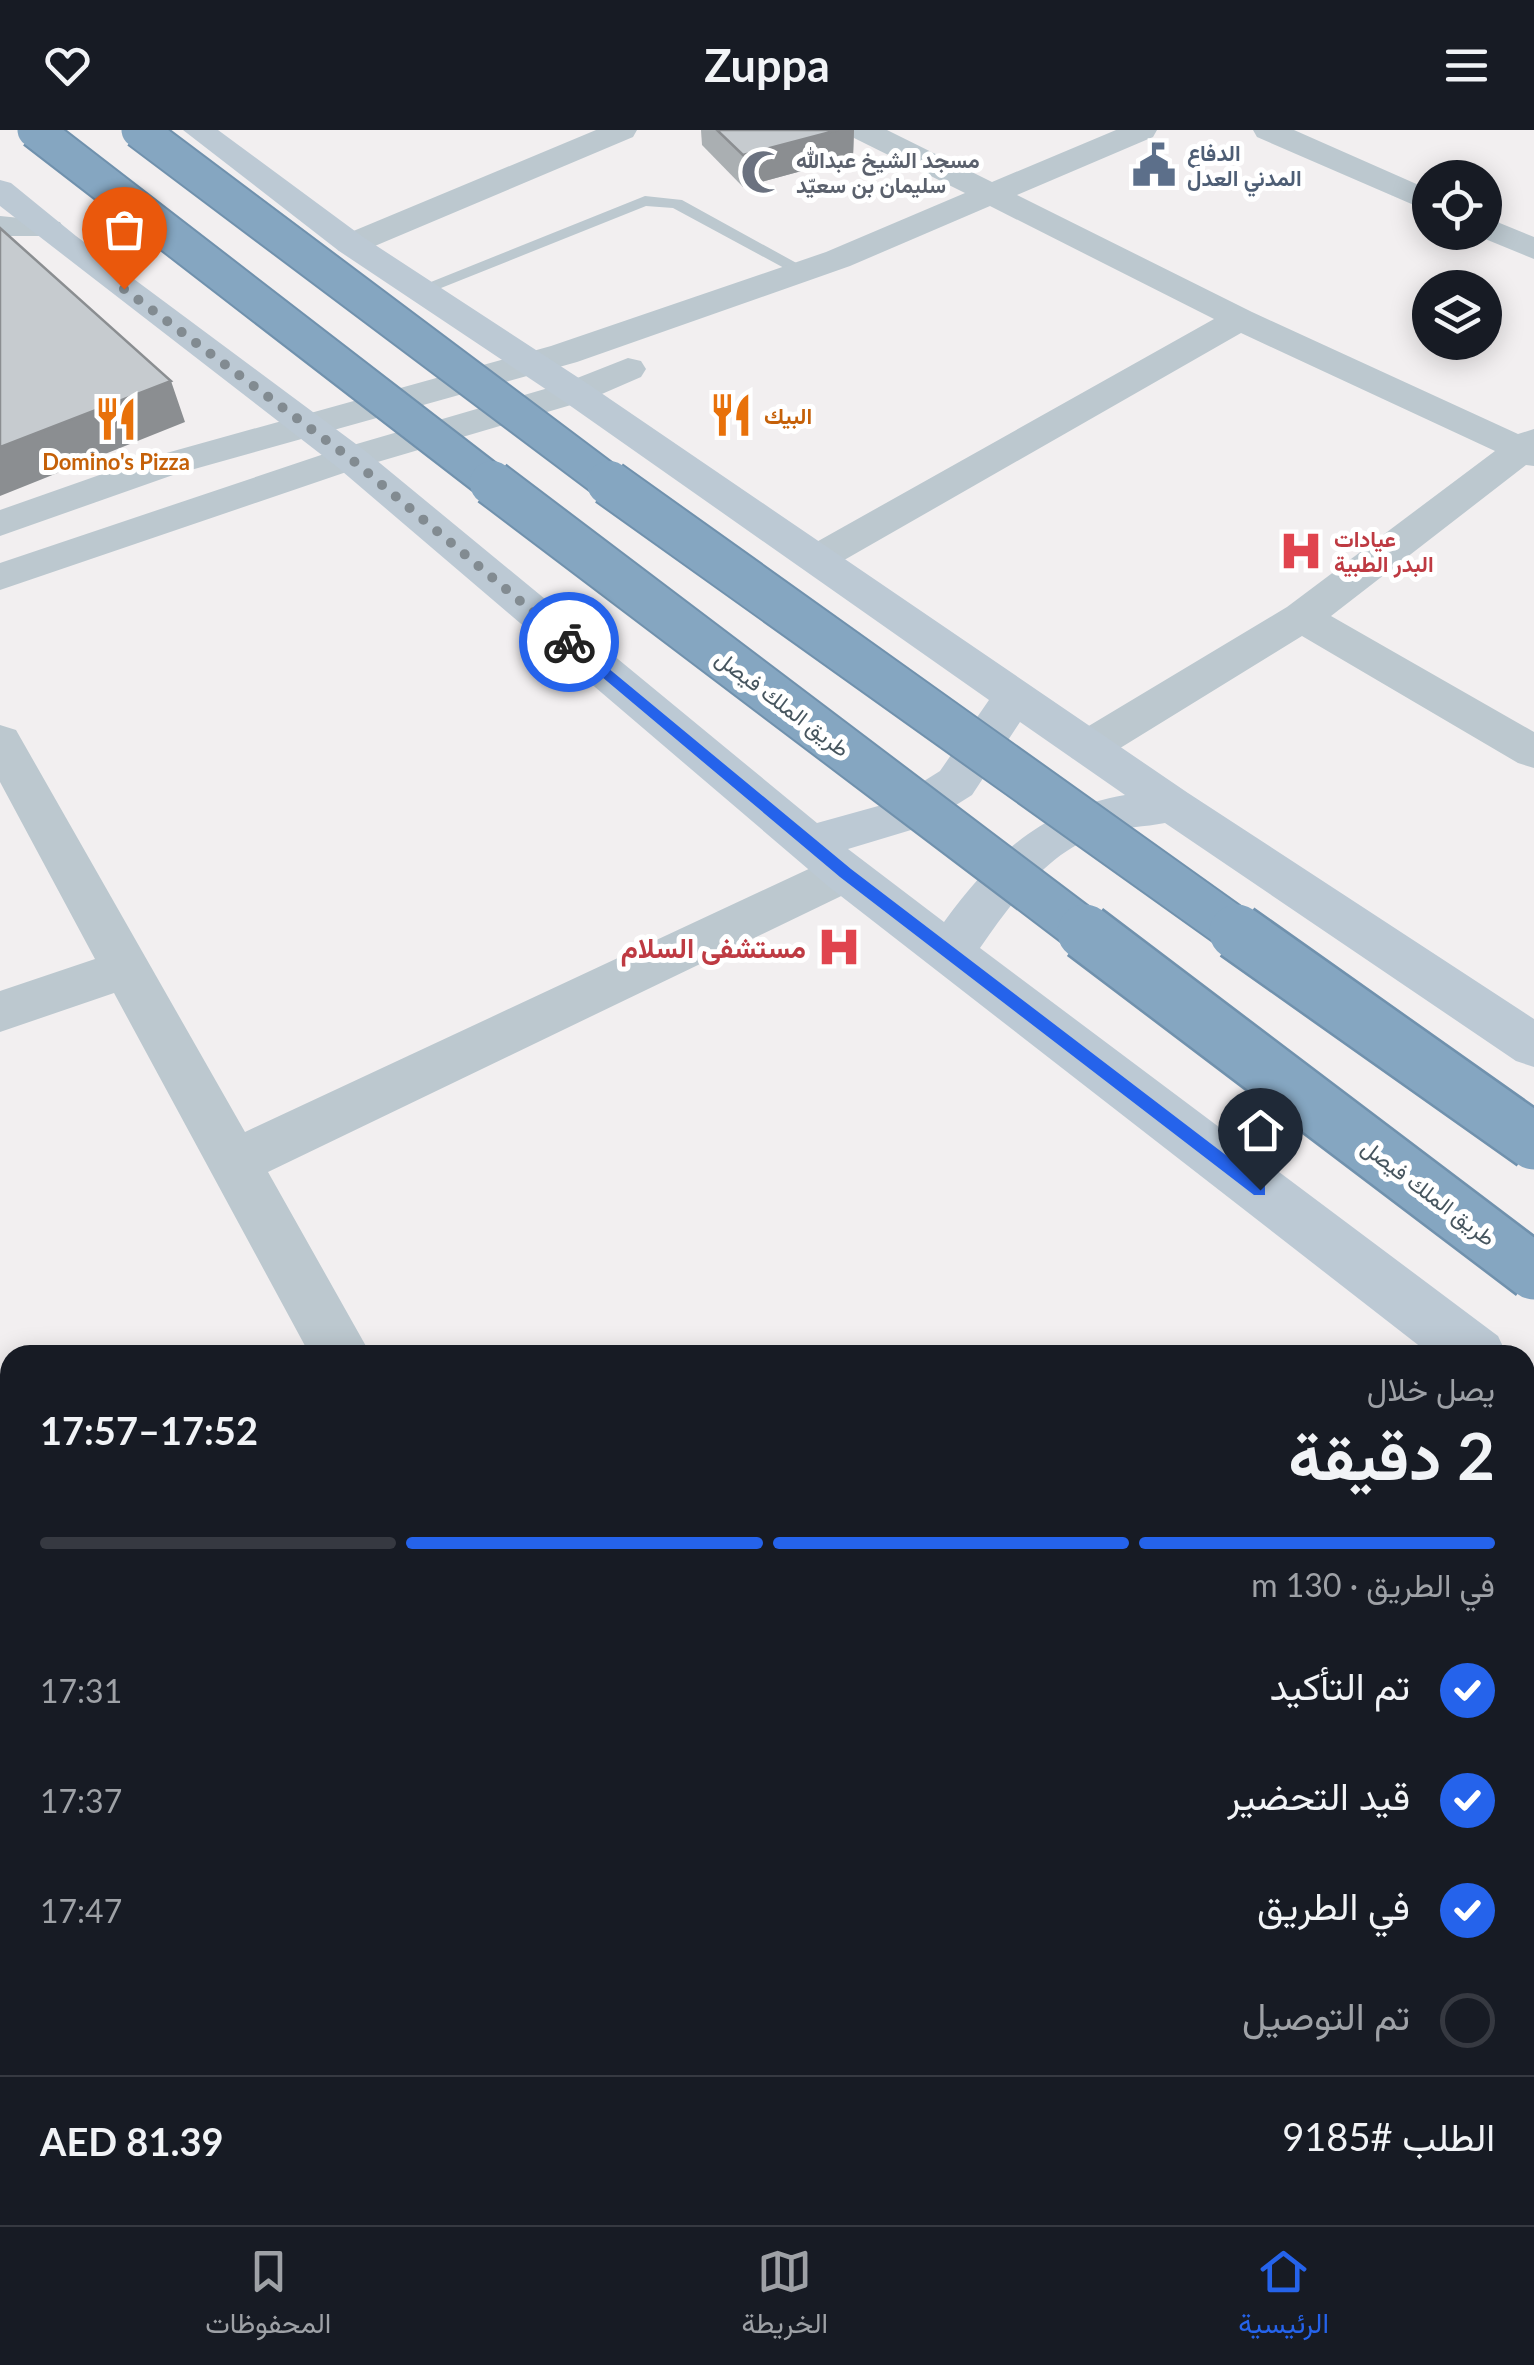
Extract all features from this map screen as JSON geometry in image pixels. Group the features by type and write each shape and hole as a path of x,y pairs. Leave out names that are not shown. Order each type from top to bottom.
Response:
{"highway":[{"name":"طريق الملك فيصل","path":"34,130 329,360 1534,1272"},
{"path":"139,130 489,396 820,636 1534,1142"}],"street":[{"path":"351,244 622,130"},
{"path":"863,130 1240,319 1530,448 1302,617 1088,747"},
{"path":"0,524 158,467 529,364 804,271 992,197 1142,130"},
{"path":"1268,130 1412,194"},
{"path":"210,132 351,244 818,558 1172,805 1534,1046"},
{"path":"0,190 350,458 827,858 1464,1345"},
{"path":"0,577 350,458 575,392 817,289 992,197"},
{"path":"0,226 48,229"},
{"path":"1502,234 1534,248"},
{"path":"818,558 1240,319"},
{"path":"1302,617 1534,752"},
{"path":"234,1162 904,815 956,783 1014,695"},
{"path":"0,741 336,1345"},
{"path":"949,954 995,886 1032,850 1082,822 1172,805"},
{"path":"0,1012 127,968"}],"lane":[{"path":"420,290 645,200 676,203 804,271"}],"building":[{"path":"717,130 838,130 743,155"},
{"path":"0,228 171,381 0,447"}],"way so far":[{"path":"124,289 350,458 569,642"}],"place":[{"name":"الدفاع المدني العدل","path":"1154,165"},
{"name":"مسجد الشيخ عبدالله سليمان بن سعيّد","path":"763,172"},
{"name":"البيك","path":"731,415"},
{"name":"Domino's Pizza","path":"116,419"},
{"name":"عيادات البدر الطبية","path":"1301,551"},
{"name":"مستشفى السلام","path":"839,947"}],"route":[{"path":"569,642 846,873 1260,1190"}]}
